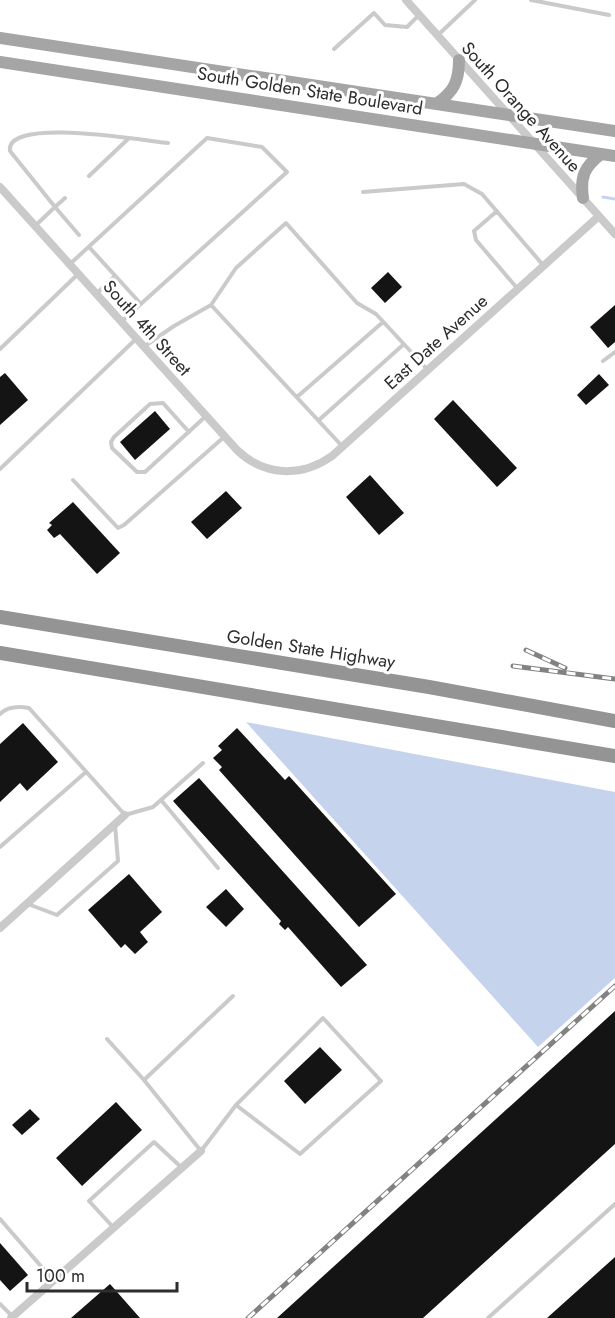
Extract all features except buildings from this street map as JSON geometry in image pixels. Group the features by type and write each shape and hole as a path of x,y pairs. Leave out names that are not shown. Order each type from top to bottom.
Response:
{"highway":[{"name":"Golden State Highway","path":"0,617 429,687 615,721"},
{"path":"0,653 615,756"}],"main road":[{"name":"South Golden State Boulevard","path":"0,38 615,130"},
{"path":"436,104 446,97 457,83 459,60"},
{"name":"South Golden State Boulevard","path":"0,62 615,156"},
{"path":"583,198 582,175 590,162 601,154"}],"street":[{"name":"South Orange Avenue","path":"406,0 615,234"},
{"name":"South 4th Street","path":"0,187 244,457 273,470 284,472"},
{"name":"East Date Avenue","path":"284,472 316,466 343,446 599,216"},
{"path":"0,928 125,815"},
{"path":"11,1318 201,1150"}],"lane":[{"path":"437,35 475,0"},
{"path":"531,0 609,15"},
{"path":"334,49 374,13 385,25 407,27 419,15"},
{"path":"79,235 10,151 12,141 36,132 58,132 168,144"},
{"path":"70,264 207,138 262,147 287,172 122,322"},
{"path":"89,176 129,139"},
{"path":"363,192 464,184 482,194 543,265"},
{"path":"35,226 65,198"},
{"path":"497,211 474,231 476,240 517,289"},
{"path":"144,347 174,326 211,305 236,268 286,223 357,303 376,314 428,370"},
{"path":"89,247 141,304"},
{"path":"0,349 79,274"},
{"path":"96,293 115,276"},
{"path":"211,305 343,446"},
{"path":"297,397 383,322"},
{"path":"0,469 137,339"},
{"path":"319,420 404,344"},
{"path":"603,361 615,352"},
{"path":"189,432 163,403 150,404 114,437 111,442 112,448 136,472 145,472 207,416"},
{"path":"74,480 118,528 225,436"},
{"path":"0,714 4,710 18,706 29,708 125,815 153,807 203,763"},
{"path":"0,847 87,772"},
{"path":"160,800 218,868"},
{"path":"27,903 57,915 117,861 114,825"},
{"path":"144,1080 233,996"},
{"path":"107,1038 201,1150 236,1105 323,1018 381,1081 300,1154 236,1105"},
{"path":"113,1228 89,1201 154,1142 181,1168"},
{"path":"488,1318 615,1204"},
{"path":"0,1219 54,1280"},
{"path":"0,1304 11,1318"}],"water":[{"path":"246,722 615,792 615,978 538,1047"}],"waterway":[{"path":"603,197 615,199"}],"railway":[{"path":"526,650 565,668"},
{"path":"513,666 615,679"},
{"path":"248,1318 615,986"}]}
